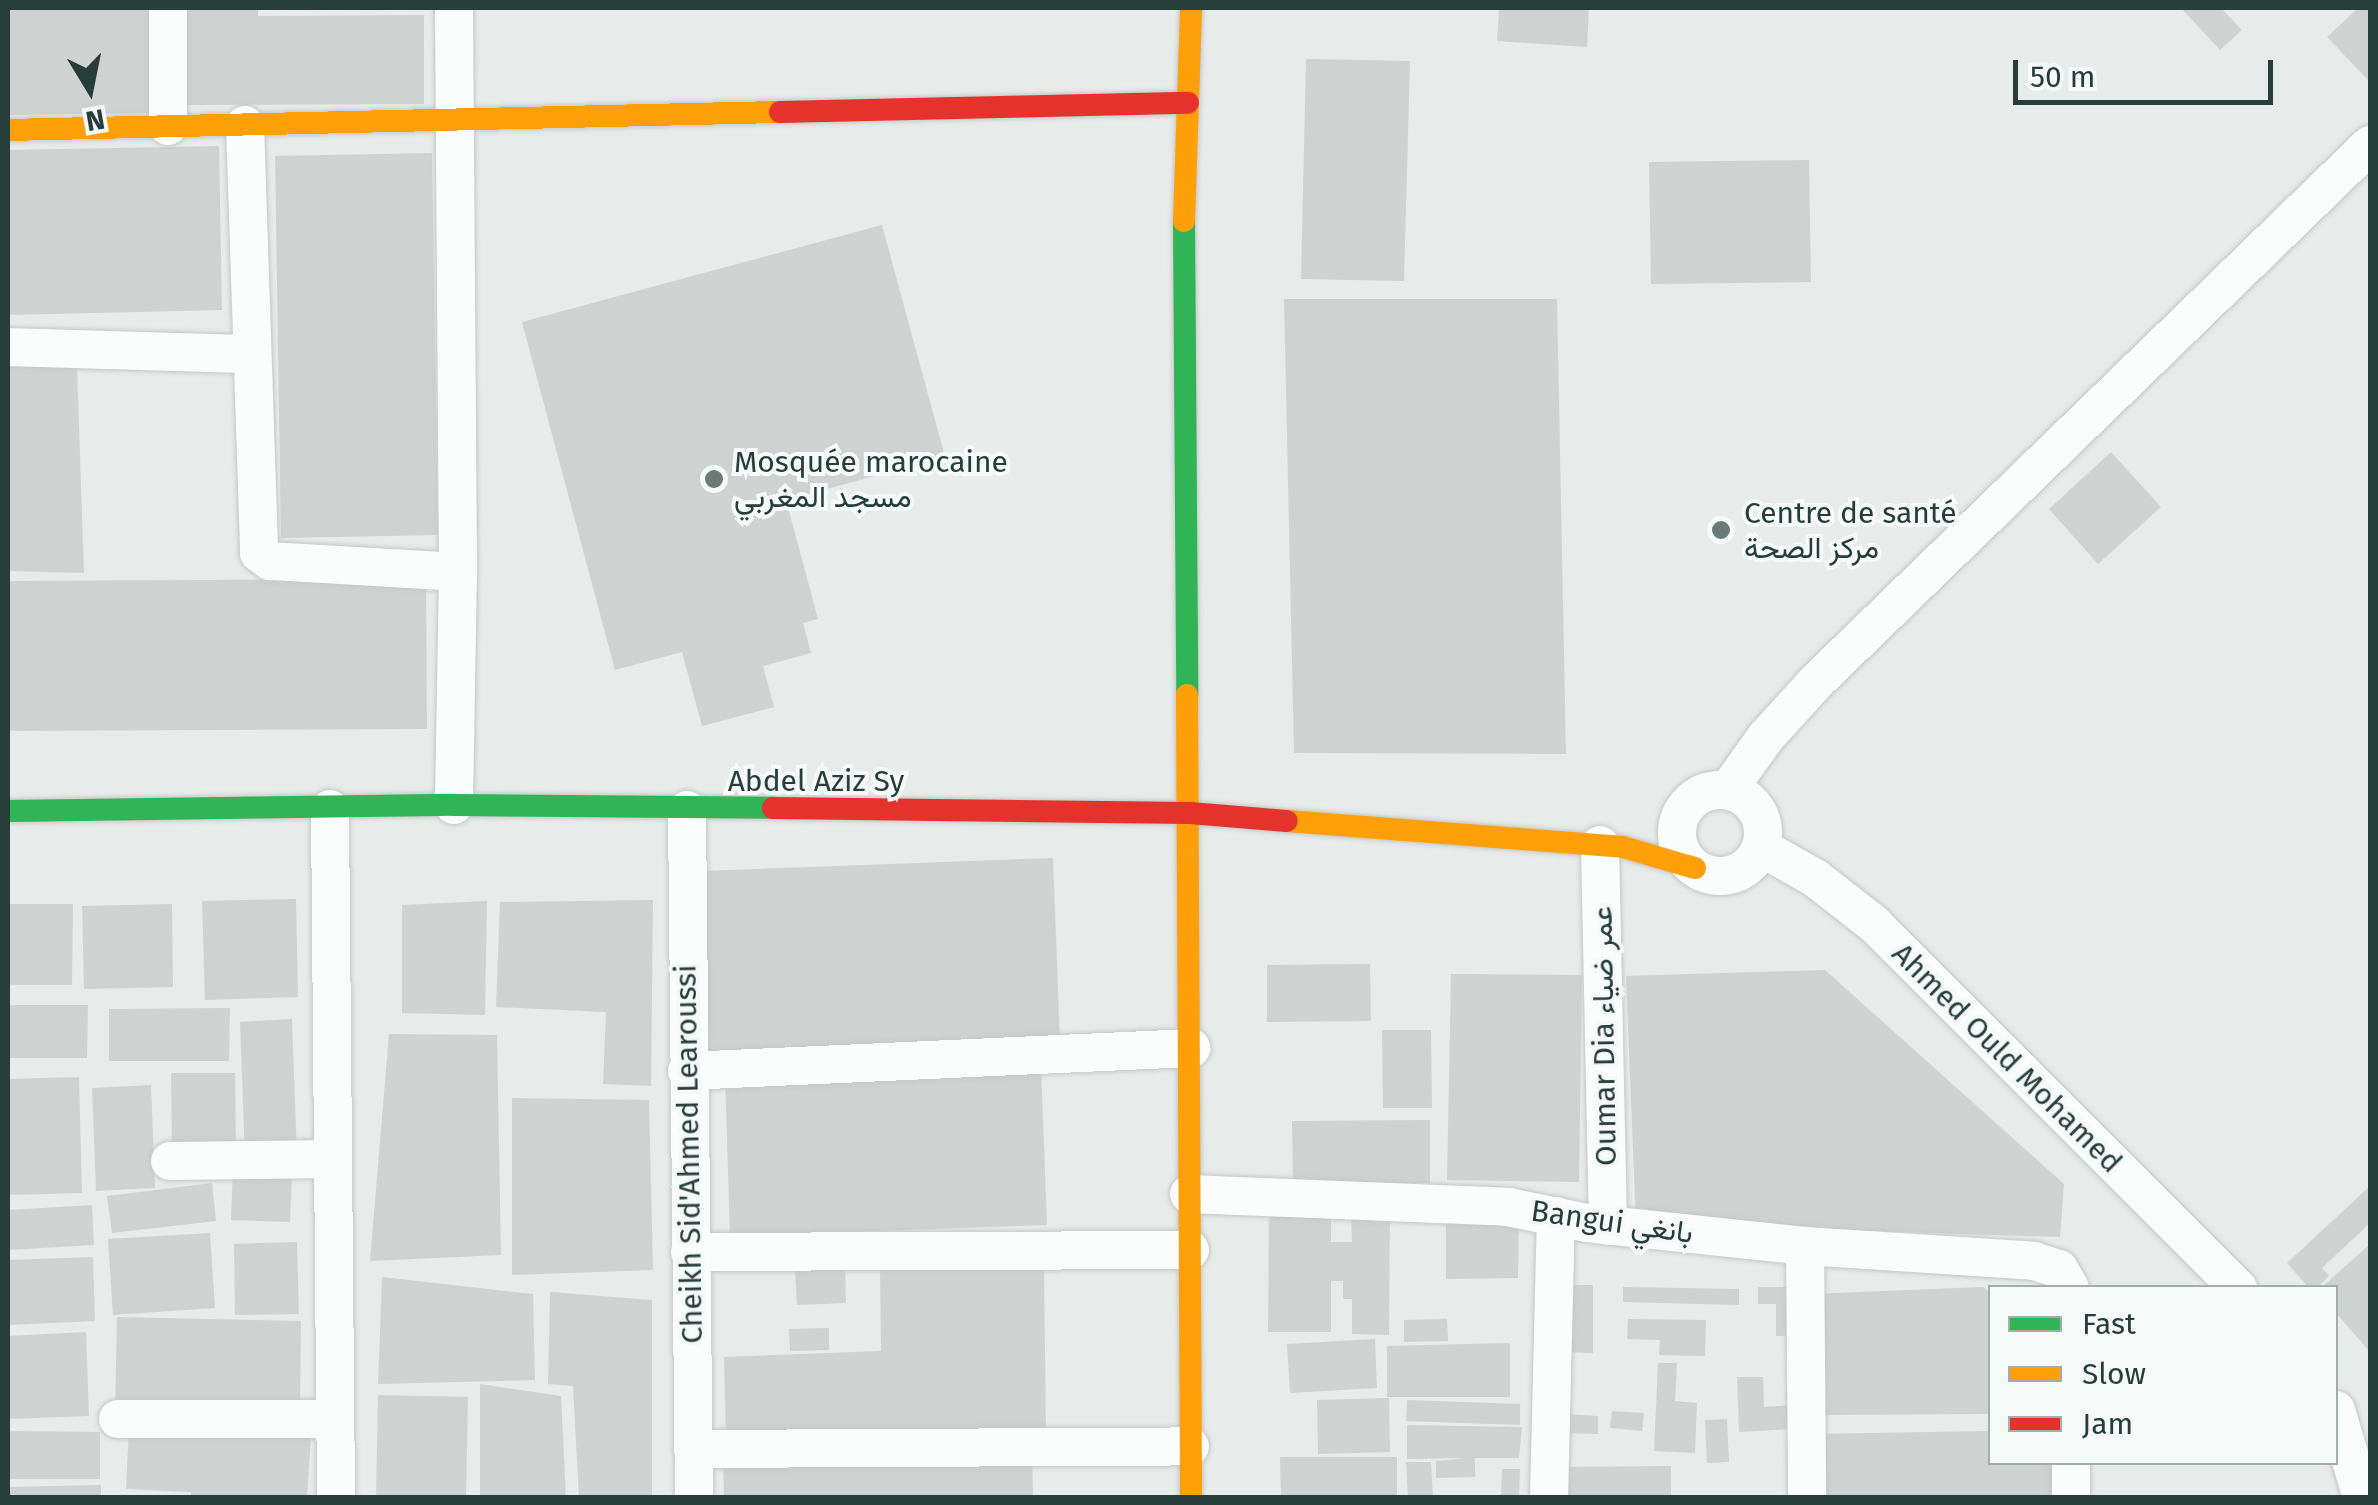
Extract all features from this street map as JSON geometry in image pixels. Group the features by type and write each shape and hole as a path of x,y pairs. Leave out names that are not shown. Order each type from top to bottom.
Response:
{"street":[{"path":"168,8 168,126"},
{"path":"454,8 458,572 454,804"},
{"path":"1190,1498 1190,813 1184,227 1192,8"},
{"path":"8,130 1188,103"},
{"path":"245,125 259,552 270,561 458,572"},
{"path":"1728,790 1766,737 1817,681 2370,145"},
{"path":"8,347 251,354"},
{"path":"1612,846 1684,809 1703,793 1728,790 1754,805 1764,833 1762,848 1740,871 1710,874 1695,868 1680,847 1679,820 1684,809"},
{"name":"Abdel Aziz Sy","path":"8,812 454,804 687,810 1190,813 1612,846 1695,868"},
{"path":"330,809 336,1498"},
{"name":"Cheikh Sid'Ahmed Learoussi","path":"687,810 694,1498"},
{"name":"Oumar Dia عمر ضياء","path":"1608,1226 1612,846"},
{"name":"Ahmed Ould Mohamed","path":"1762,848 1815,878 1874,924 2235,1285"},
{"path":"687,1071 1190,1048"},
{"path":"170,1161 333,1159"},
{"name":"Bangui بانغي","path":"1189,1194 1508,1207 1608,1226 1804,1246 2034,1261 2059,1269 2068,1285"},
{"path":"1549,1498 1556,1216"},
{"path":"1804,1246 1807,1498"},
{"path":"690,1252 1190,1250"},
{"path":"2338,1417 2362,1498"},
{"path":"118,1419 336,1419"},
{"path":"693,1450 1190,1446"},
{"path":"2071,1465 2071,1498"}],"building":[{"path":"8,8 152,8 152,113 8,115"},
{"path":"180,8 258,8 258,16 424,15 424,104 180,105"},
{"path":"1499,8 1589,8 1587,47 1497,41"},
{"path":"2181,8 2221,8 2242,30 2220,50"},
{"path":"2358,8 2370,8 2370,82 2327,37"},
{"path":"1306,59 1410,61 1404,281 1301,279"},
{"path":"219,146 222,310 8,315 8,150"},
{"path":"432,153 438,535 281,538 275,156"},
{"path":"1809,160 1811,282 1651,284 1649,162"},
{"name":"Mosquée marocaine مسجد المغربي","path":"882,225 945,457 786,500 818,619 803,623 811,653 763,666 774,707 702,726 682,652 615,670 522,322"},
{"path":"1284,299 1557,299 1566,754 1294,753"},
{"path":"8,364 77,367 84,573 8,571"},
{"path":"2111,452 2161,507 2098,564 2049,509"},
{"path":"426,579 427,729 8,731 8,581"},
{"path":"1053,858 1060,1042 709,1054 703,871"},
{"path":"296,899 298,997 205,1000 202,901"},
{"path":"653,900 651,1086 603,1084 606,1012 496,1007 500,902"},
{"path":"487,901 485,1015 402,1013 402,905"},
{"path":"8,904 73,904 72,985 8,985"},
{"path":"172,904 173,987 84,989 82,906"},
{"path":"1370,964 1371,1021 1267,1022 1267,965"},
{"path":"1825,970 2064,1184 2060,1237 1636,1224 1626,976"},
{"path":"1451,974 1582,975 1579,1182 1447,1180"},
{"path":"8,1005 88,1005 87,1058 8,1058"},
{"path":"230,1008 229,1061 109,1061 109,1009"},
{"path":"292,1019 297,1156 245,1158 240,1022"},
{"path":"1382,1030 1431,1030 1432,1108 1383,1108"},
{"path":"389,1034 497,1035 501,1255 370,1261"},
{"path":"1041,1065 1047,1225 730,1236 725,1076"},
{"path":"171,1073 235,1073 236,1153 172,1154"},
{"path":"79,1077 82,1193 8,1195 8,1079"},
{"path":"151,1085 155,1188 96,1191 92,1088"},
{"path":"512,1098 649,1100 653,1270 512,1275"},
{"path":"1430,1120 1430,1183 1293,1184 1292,1121"},
{"path":"233,1168 292,1171 290,1222 231,1220"},
{"path":"212,1183 216,1221 112,1233 107,1196"},
{"path":"2370,1186 2370,1223 2322,1268 2329,1276 2320,1285 2306,1285 2287,1263"},
{"path":"92,1205 94,1245 8,1250 8,1210"},
{"path":"1269,1212 1331,1212 1331,1242 1352,1242 1351,1216 1390,1216 1389,1335 1352,1334 1352,1299 1343,1299 1343,1281 1331,1281 1331,1332 1268,1332"},
{"path":"1446,1216 1519,1216 1518,1278 1446,1279"},
{"path":"210,1233 215,1308 113,1315 108,1239"},
{"path":"297,1242 299,1314 235,1315 234,1244"},
{"path":"2370,1244 2370,1352 2338,1315 2338,1285 2324,1285"},
{"path":"93,1257 95,1321 8,1325 8,1260"},
{"path":"845,1268 846,1303 797,1305 795,1271"},
{"path":"1044,1269 1046,1433 726,1441 724,1357 881,1351 880,1270"},
{"path":"382,1277 533,1294 535,1380 378,1384"},
{"path":"1564,1285 1593,1285 1593,1353 1564,1352"},
{"path":"1623,1287 1739,1289 1739,1305 1623,1302"},
{"path":"1758,1287 1794,1287 1795,1336 1776,1336 1776,1304 1758,1304"},
{"path":"1983,1287 1988,1291 1988,1414 1816,1415 1810,1294"},
{"path":"550,1292 652,1300 652,1498 579,1498 573,1386 548,1384"},
{"path":"117,1317 301,1321 300,1415 115,1410"},
{"path":"1447,1319 1448,1341 1404,1342 1404,1320"},
{"path":"1628,1319 1706,1320 1705,1356 1659,1355 1660,1340 1627,1339"},
{"path":"829,1328 829,1350 790,1351 789,1329"},
{"path":"86,1332 89,1416 8,1419 8,1336"},
{"path":"1375,1339 1377,1388 1290,1393 1287,1344"},
{"path":"1510,1343 1510,1397 1387,1397 1387,1346"},
{"path":"1658,1363 1677,1363 1675,1401 1697,1403 1695,1453 1654,1451"},
{"path":"1737,1377 1763,1377 1764,1407 1792,1405 1793,1429 1739,1432"},
{"path":"480,1384 561,1396 566,1498 480,1498"},
{"path":"378,1395 468,1397 466,1498 376,1498"},
{"path":"1389,1398 1390,1452 1318,1454 1317,1400"},
{"path":"1407,1400 1520,1404 1520,1425 1406,1421"},
{"path":"1612,1411 1644,1413 1642,1431 1610,1428"},
{"path":"1562,1414 1598,1416 1598,1434 1561,1433"},
{"path":"1727,1419 1729,1462 1707,1463 1705,1420"},
{"path":"1407,1425 1522,1427 1519,1458 1475,1458 1475,1477 1436,1478 1436,1461 1466,1458 1407,1459"},
{"path":"129,1427 311,1436 307,1498 191,1498 191,1492 126,1489"},
{"path":"8,1431 100,1432 100,1479 8,1479"},
{"path":"1988,1431 1988,1465 2052,1465 2053,1498 1812,1498 1811,1434"},
{"path":"1032,1449 1033,1498 724,1498 723,1461"},
{"path":"1280,1457 1397,1457 1397,1498 1281,1498"},
{"path":"1406,1462 1431,1462 1433,1498 1408,1498"},
{"path":"1671,1466 1671,1498 1558,1498 1558,1467"},
{"path":"1502,1469 1520,1469 1519,1498 1501,1498"},
{"path":"101,1485 101,1498 8,1498 8,1487"}],"traffic: fast":[{"path":"1184,221 1187,695"},
{"path":"8,811 454,805 773,808"}],"traffic: slow":[{"path":"1184,221 1191,8"},
{"path":"8,130 780,112"},
{"path":"1187,695 1191,1498"},
{"path":"1287,821 1623,847 1695,868"}],"traffic: jam":[{"path":"780,112 1188,103"},
{"path":"773,808 1190,813 1287,821"}],"place":[{"name":"Mosquée marocaine مسجد المغربي","path":"714,479"},
{"name":"Centre de santé مركز الصحة","path":"1721,530"}]}
